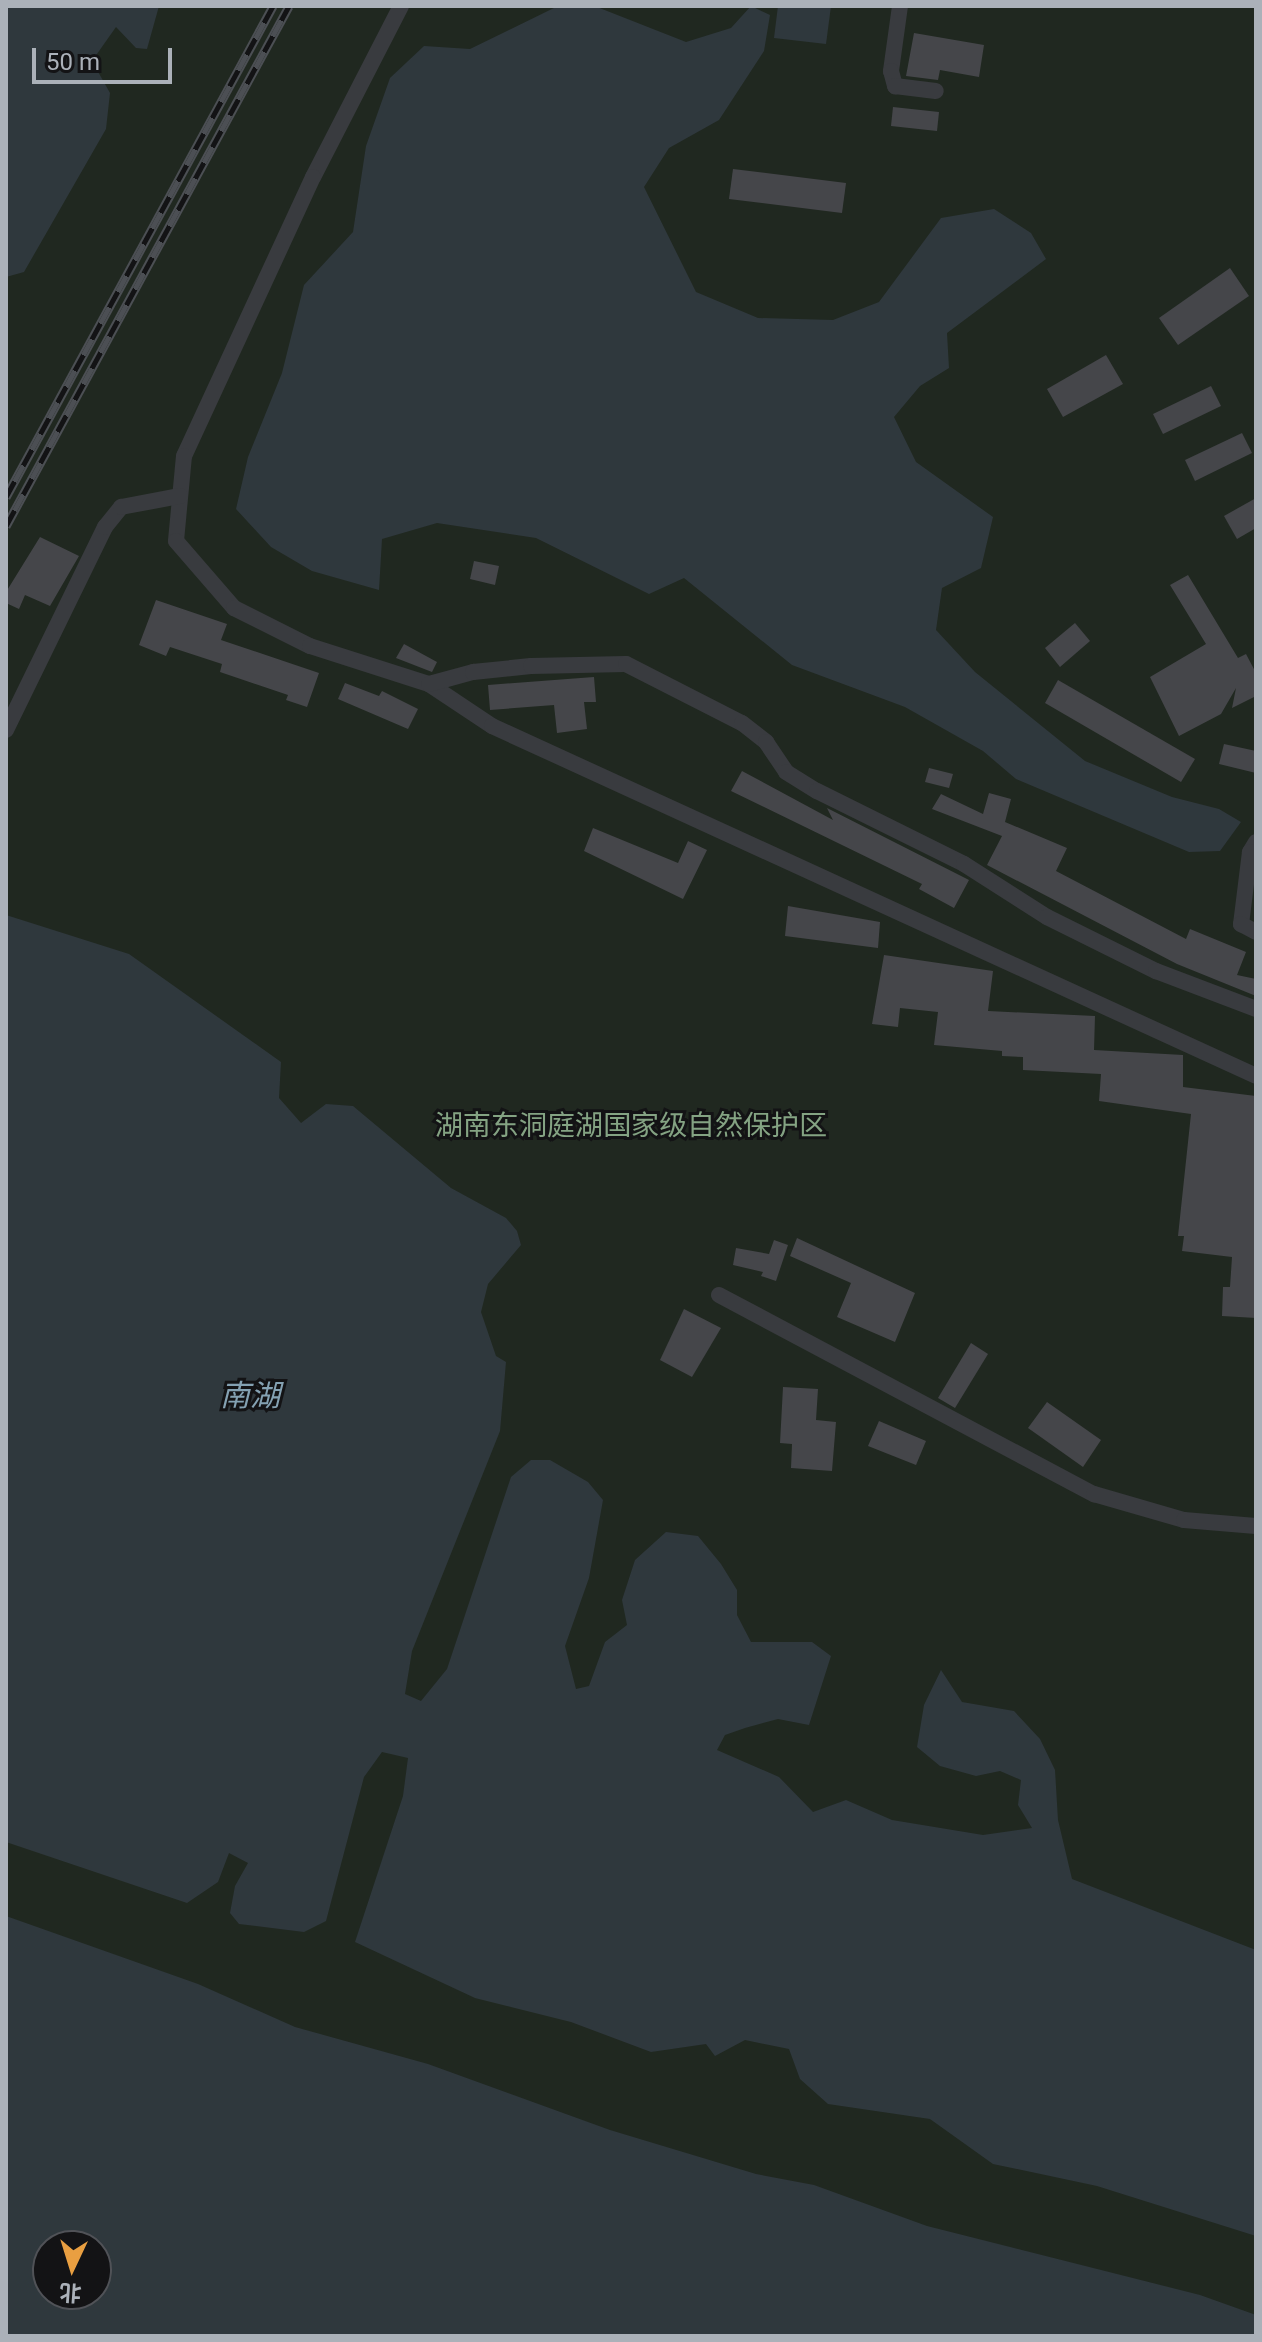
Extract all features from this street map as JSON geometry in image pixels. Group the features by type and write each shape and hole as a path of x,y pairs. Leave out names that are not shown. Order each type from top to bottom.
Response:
{"street":[{"path":"401,6 313,177 184,456 176,541 234,608 310,646 429,684 492,726 1256,1076"},
{"path":"900,6 891,71 895,86 936,91"},
{"path":"6,730 105,527 121,507 180,496"},
{"path":"429,684 473,672 531,666 626,664 742,723 766,742 786,772 817,791 964,864 1060,924 1222,1000 1256,1009"},
{"path":"1256,842 1250,852 1241,924 1256,932"},
{"path":"719,1295 1094,1494 1184,1520 1256,1526"}],"green space":[{"name":"湖南东洞庭湖国家级自然保护区","path":"6,6 1256,6 1256,2336 6,2336"}],"water":[{"path":"6,6 159,6 147,49 136,48 116,27 92,61 110,93 106,129 24,272 6,277"},
{"path":"558,6 597,7 686,42 731,28 751,6 770,15 764,51 719,120 669,148 644,187 696,292 758,318 833,320 879,302 941,218 994,209 1031,233 1046,259 947,333 949,368 920,386 894,417 916,462 993,517 981,568 942,588 936,630 975,672 1085,761 1172,797 1219,809 1241,822 1220,851 1189,852 1016,779 983,751 905,707 792,665 684,578 649,594 536,538 437,523 382,539 379,590 312,571 271,547 236,509 248,457 282,373 304,285 353,232 366,146 390,78 424,46 470,49"},
{"path":"778,6 831,6 826,44 774,38"},
{"name":"南湖","path":"6,915 129,954 281,1062 279,1098 301,1123 326,1104 353,1106 451,1188 506,1218 517,1231 521,1245 488,1284 481,1312 496,1356 506,1362 500,1431 412,1651 405,1694 421,1701 447,1669 511,1477 531,1460 550,1460 588,1482 603,1500 589,1578 565,1646 576,1689 589,1686 605,1642 627,1625 622,1600 635,1560 666,1532 698,1536 721,1564 737,1590 737,1615 751,1642 812,1642 831,1656 809,1725 778,1719 725,1735 717,1750 779,1777 813,1812 846,1800 892,1820 983,1835 1032,1828 1018,1805 1021,1780 1000,1771 976,1776 940,1766 917,1747 924,1705 941,1670 962,1702 1014,1711 1040,1739 1055,1770 1058,1820 1072,1879 1256,1950 1256,2236 1097,2186 993,2164 930,2119 828,2104 800,2079 789,2049 745,2040 715,2056 706,2044 651,2052 571,2022 475,1998 355,1942 403,1796 408,1758 382,1752 364,1777 326,1921 304,1932 239,1924 230,1913 235,1886 248,1863 229,1853 218,1882 187,1903 6,1842"},
{"path":"6,1916 198,1984 295,2027 428,2064 610,2130 756,2174 814,2185 927,2226 1200,2295 1256,2315 1256,2336 6,2336"}],"building":[{"path":"914,33 984,45 979,77 940,70 938,80 906,76"},
{"path":"893,107 939,112 937,131 891,126"},
{"path":"733,169 846,183 842,213 729,199"},
{"path":"1230,268 1249,296 1178,345 1159,318"},
{"path":"1106,355 1123,384 1063,417 1047,389"},
{"path":"1211,386 1221,406 1163,434 1153,414"},
{"path":"1242,433 1252,453 1195,481 1185,460"},
{"path":"1256,498 1256,528 1237,539 1224,516"},
{"path":"40,537 79,556 50,606 25,595 19,609 6,603 6,592"},
{"path":"474,561 499,566 495,585 470,579"},
{"path":"1188,575 1238,658 1246,654 1256,673 1256,696 1232,708 1236,688 1221,714 1179,736 1150,677 1206,644 1170,585"},
{"path":"156,600 227,624 221,640 319,673 307,707 286,700 288,695 220,672 222,664 170,647 166,656 139,645"},
{"path":"1075,623 1090,641 1060,667 1045,648"},
{"path":"404,644 437,662 432,672 396,658"},
{"path":"594,677 596,702 584,702 587,729 557,733 554,705 490,710 488,685"},
{"path":"1058,680 1195,759 1181,782 1045,703"},
{"path":"345,683 379,696 382,691 418,709 408,729 338,699"},
{"path":"1224,744 1256,751 1256,773 1219,764"},
{"path":"929,768 953,774 949,788 925,782"},
{"path":"742,771 833,820 827,808 969,880 954,908 919,889 922,884 731,791"},
{"path":"989,793 1011,799 1005,822 1067,848 1056,871 1186,939 1190,929 1246,952 1237,975 1256,979 1256,996 1177,964 987,865 1002,836 932,809 941,794 983,814"},
{"path":"593,828 678,863 688,841 707,850 683,899 584,851"},
{"path":"788,906 880,922 878,948 785,936"},
{"path":"884,955 993,971 988,1011 1095,1016 1094,1050 1183,1055 1183,1087 1256,1096 1256,1318 1222,1316 1223,1287 1230,1287 1232,1257 1182,1251 1184,1236 1178,1236 1191,1114 1099,1101 1101,1074 1023,1070 1023,1057 1002,1056 1002,1051 934,1045 938,1012 900,1008 898,1027 872,1024"},
{"path":"797,1238 915,1293 895,1342 837,1317 851,1283 790,1256"},
{"path":"774,1240 788,1245 776,1281 761,1276 763,1272 733,1265 736,1248 769,1254"},
{"path":"684,1309 721,1328 692,1377 660,1360"},
{"path":"971,1343 988,1354 955,1408 938,1398"},
{"path":"783,1387 818,1389 816,1420 836,1422 832,1471 791,1468 792,1444 780,1443"},
{"path":"1047,1402 1101,1440 1083,1467 1028,1428"},
{"path":"879,1421 926,1441 916,1465 868,1446"}],"railway":[{"path":"6,497 273,6"},
{"path":"6,526 289,6"}]}
